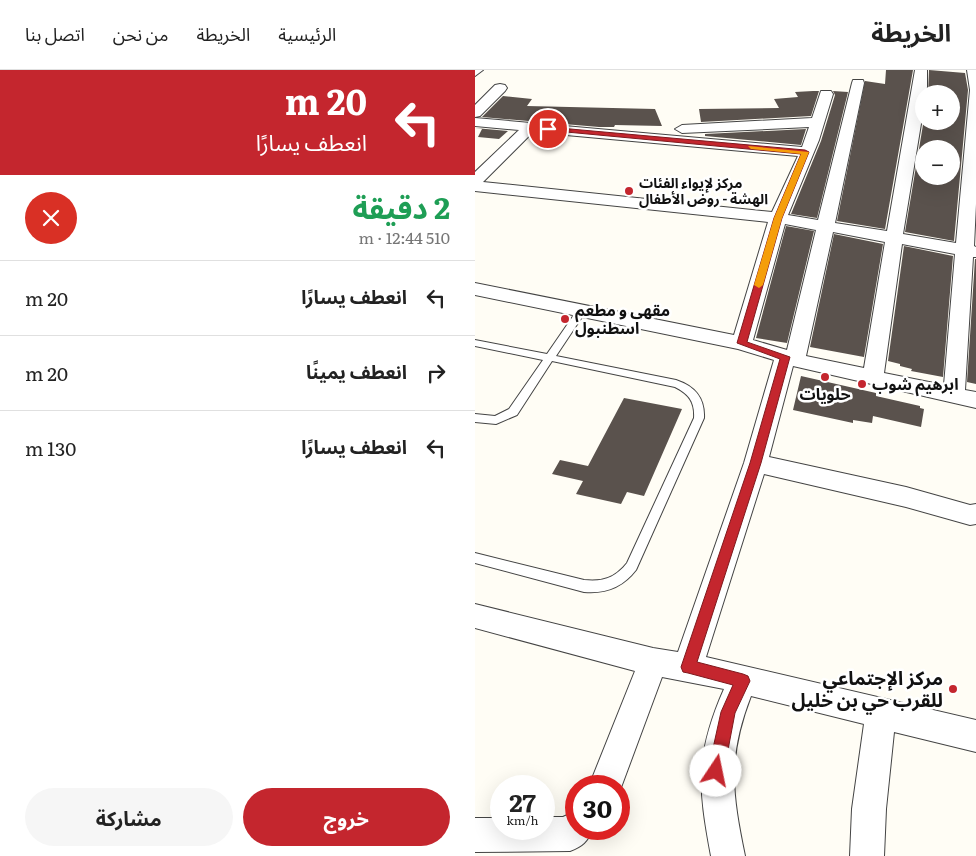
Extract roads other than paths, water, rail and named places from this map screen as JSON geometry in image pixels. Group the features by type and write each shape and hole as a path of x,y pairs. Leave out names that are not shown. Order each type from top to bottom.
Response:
{"street":[{"path":"873,377 893,238 920,88 921,70"},
{"path":"954,394 971,251 976,90 973,70"},
{"path":"688,667 790,359 825,225 858,83"},
{"path":"475,112 500,88"},
{"path":"742,343 778,218 817,122 826,94"},
{"path":"475,122 805,152"},
{"path":"617,135 655,130 817,122"},
{"path":"475,181 530,127"},
{"path":"475,186 778,218 971,251"},
{"path":"475,288 742,343 790,359 976,400"},
{"path":"755,463 906,497 970,515 976,514"},
{"path":"475,616 653,662 688,667 976,736"},
{"path":"609,775 653,662"},
{"path":"728,856 718,807 716,771 728,712 743,681"},
{"path":"867,856 869,809 881,714"},
{"path":"475,835 565,834"}],"lane":[{"path":"475,418 490,421 508,416 581,310"},
{"path":"475,343 683,386 698,400 701,409 699,418 632,566 617,582 595,588 475,558"}],"place":[{"name":"مركز لإيواء الفئات الهشة - روض الأطفال","path":"629,191"},
{"name":"مقهى و مطعم اسطنبول","path":"565,319"},
{"name":"حلويات","path":"825,377"},
{"name":"ابرهيم شوب","path":"862,384"},
{"name":"مركز الإجتماعي للقرب حي بن خليل","path":"953,689"}]}
